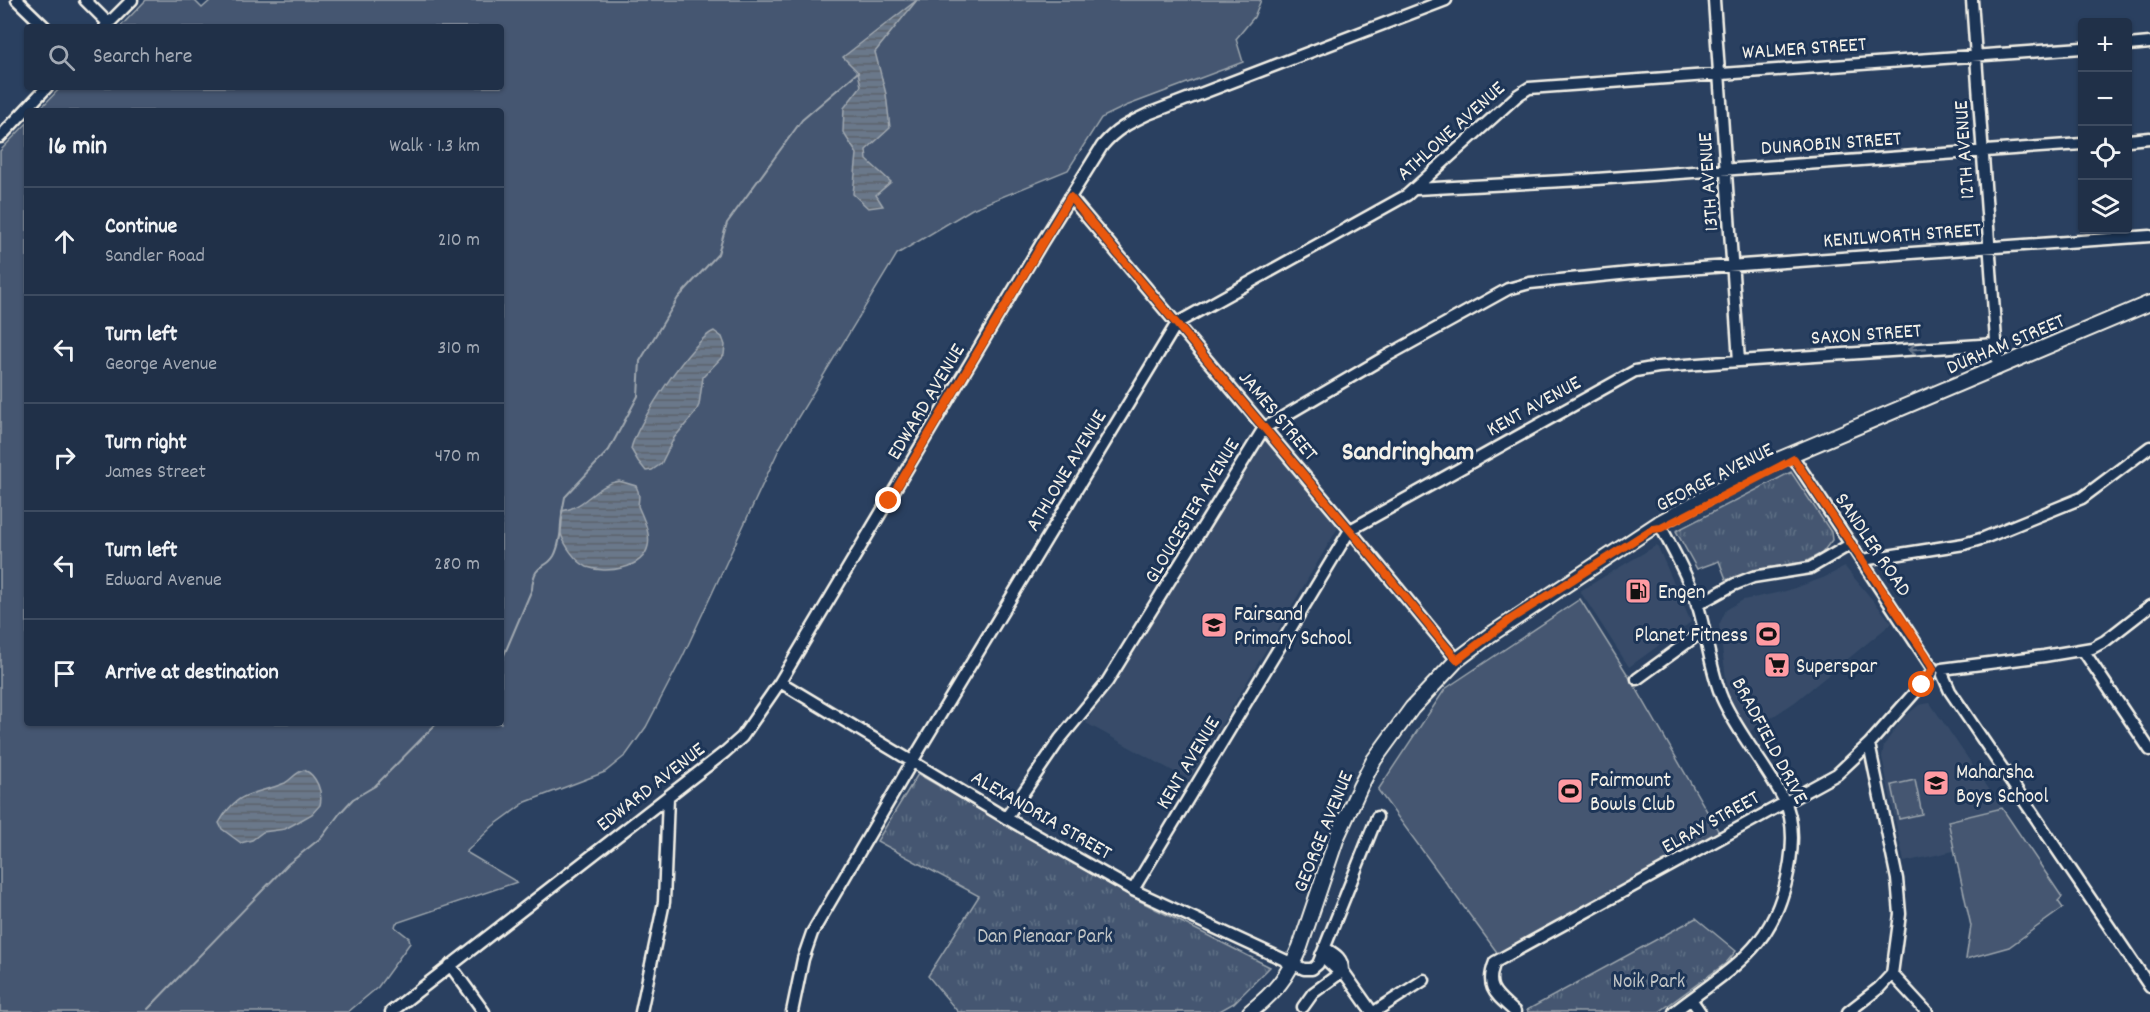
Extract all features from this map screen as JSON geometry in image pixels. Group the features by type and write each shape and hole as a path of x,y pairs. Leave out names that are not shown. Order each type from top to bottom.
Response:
{"main road":[{"name":"DURHAM STREET","path":"1793,456 1831,436 1876,420 2149,307"},
{"name":"GEORGE AVENUE","path":"1250,1012 1282,983 1293,964 1338,837 1374,760 1412,708 1457,660 1511,619 1657,526 1749,473 1793,456"}],"street":[{"path":"16,0 42,24"},
{"path":"85,0 106,24"},
{"path":"108,24 132,0"},
{"name":"EDWARD AVENUE","path":"391,1012 742,737 780,682 1070,197 1101,146 1111,135 1123,126 1446,0"},
{"name":"13TH AVENUE","path":"1714,0 1739,361"},
{"name":"12TH AVENUE","path":"1972,0 1998,369"},
{"path":"2132,45 2150,43"},
{"name":"WALMER STREET","path":"1529,88 2078,48"},
{"name":"ATHLONE AVENUE","path":"792,1012 808,940 913,760 1177,323 1416,189 1518,95 1529,88"},
{"path":"27,108 44,90"},
{"path":"0,137 24,111"},
{"path":"2132,140 2150,138"},
{"name":"DUNROBIN STREET","path":"1416,189 1582,180 2078,144"},
{"name":"JAMES STREET","path":"1070,197 1457,660"},
{"name":"KENILWORTH STREET","path":"1657,271 2150,236"},
{"name":"GLOUCESTER AVENUE","path":"1006,818 1060,739 1107,682 1264,428 1508,289 1530,283 1657,271"},
{"name":"SAXON STREET","path":"1739,361 1996,344"},
{"name":"KENT AVENUE","path":"1133,890 1350,530 1635,371 1739,361"},
{"path":"1862,560 1964,544 1984,538 2082,498 2150,447"},
{"name":"SANDLER ROAD","path":"1793,456 2150,987"},
{"name":"BRADFIELD DRIVE","path":"1657,526 1697,605 1721,696 1785,802 1792,828 1792,846 1787,876 1776,915 1759,943 1741,961 1674,1012"},
{"path":"1697,605 1753,577 1810,568 1851,544"},
{"path":"1938,673 2083,650 2105,641 2150,606"},
{"path":"1637,679 1703,631"},
{"path":"2083,650 2150,750"},
{"name":"ELRAY STREET","path":"1505,1003 1493,991 1490,983 1490,974 1495,962 1837,774 1869,744 1922,685 1938,673"},
{"name":"ALEXANDRIA STREET","path":"780,682 1006,818 1133,890 1293,964"},
{"path":"1848,1012 1879,988 1892,974 1899,922 1900,900 1869,744"},
{"path":"642,1012 664,902 668,796"},
{"path":"1293,964 1304,969 1312,969 1318,964 1377,817"},
{"path":"1323,952 1338,956 1343,964 1343,971 1373,1012 1424,980"},
{"path":"450,965 484,1012"},
{"path":"1303,1007 1320,987 1343,971"},
{"path":"1892,974 1927,1012"},
{"path":"1691,999 1700,1012"},
{"path":"1497,1012 1505,1003 1515,1012"}],"shaded area":[{"path":"917,0 875,52 886,94 890,128 866,150 867,160 891,182 876,195 883,206 868,208 853,194 857,154 843,132 844,108 861,86 858,72 843,57"},
{"path":"714,331 722,337 725,345 724,355 703,377 699,405 674,438 661,464 646,471 631,449 635,438 666,384 693,350"},
{"name":"Fairsand Primary School","path":"1264,436 1339,526 1189,780 1086,723"},
{"path":"619,481 636,486 639,496 638,506 649,541 648,546 645,554 632,565 604,570 587,567 575,558 563,539 560,529 562,511 577,505 611,483"},
{"path":"1657,545 1691,622 1629,667 1580,591"},
{"path":"1845,567 1892,623 1795,702 1748,733 1730,709 1719,625 1726,610 1743,600 1786,591 1823,578"},
{"name":"Maharsha Boys School","path":"1930,703 2002,808 1948,820 1954,851 1904,862 1882,757 1884,745 1903,718 1919,705"},
{"path":"304,770 316,780 320,790 320,805 312,814 285,829 263,832 252,840 241,843 222,829 219,823 233,804 247,795 285,783"}],"green space":[{"path":"146,0 194,0 202,8 211,0 1261,0 1254,17 1236,39 1243,62 1126,106 1101,118 1068,170 972,209 897,254 780,447 683,656 646,727 626,755 605,772 526,802 493,826 466,852 517,882 396,923 395,927 409,938 410,943 378,987 348,1012 0,1012 0,151 24,126 24,726 504,726 504,108 41,108 58,90 504,90 504,24 123,24"},
{"path":"1791,472 1831,532 1832,540 1822,553 1805,562 1754,570 1731,580 1726,579 1719,561 1697,569 1676,531"},
{"path":"1580,599 1636,688 1720,834 1499,955 1378,790 1445,689"},
{"name":"Dan Pienaar Park","path":"918,774 1130,896 1270,967 1234,1003 1218,1012 958,1012 928,976 979,896 877,841"},
{"path":"1915,780 1922,814 1899,819 1892,785"},
{"path":"2002,808 2062,897 2058,901 2063,908 2009,947 1966,959 1971,926 1948,821"},
{"name":"Noik Park","path":"1696,918 1736,951 1726,963 1659,1012 1528,1012 1527,1010"}],"waterway":[{"path":"562,513 565,497 609,450 638,396 640,361 678,298 718,254 727,223 802,120 858,72"},
{"path":"504,655 532,589 537,570 551,561 556,552 562,518"},
{"path":"148,1009 288,864 322,837 353,799 375,786 434,726"}],"place":[{"name":"Engen","path":"1638,591"},
{"name":"Fairsand Primary School","path":"1214,625"},
{"name":"Planet Fitness","path":"1768,634"},
{"name":"Superspar","path":"1777,665"},
{"name":"Maharsha Boys School","path":"1936,783"},
{"name":"Fairmount Bowls Club","path":"1570,791"}],"district":[{"name":"Sandringham","path":"1408,450"}],"route":[{"path":"889,501 1070,197 1457,660 1511,619 1652,529 1661,528 1794,459 1925,654 1933,669 1922,685"}]}
